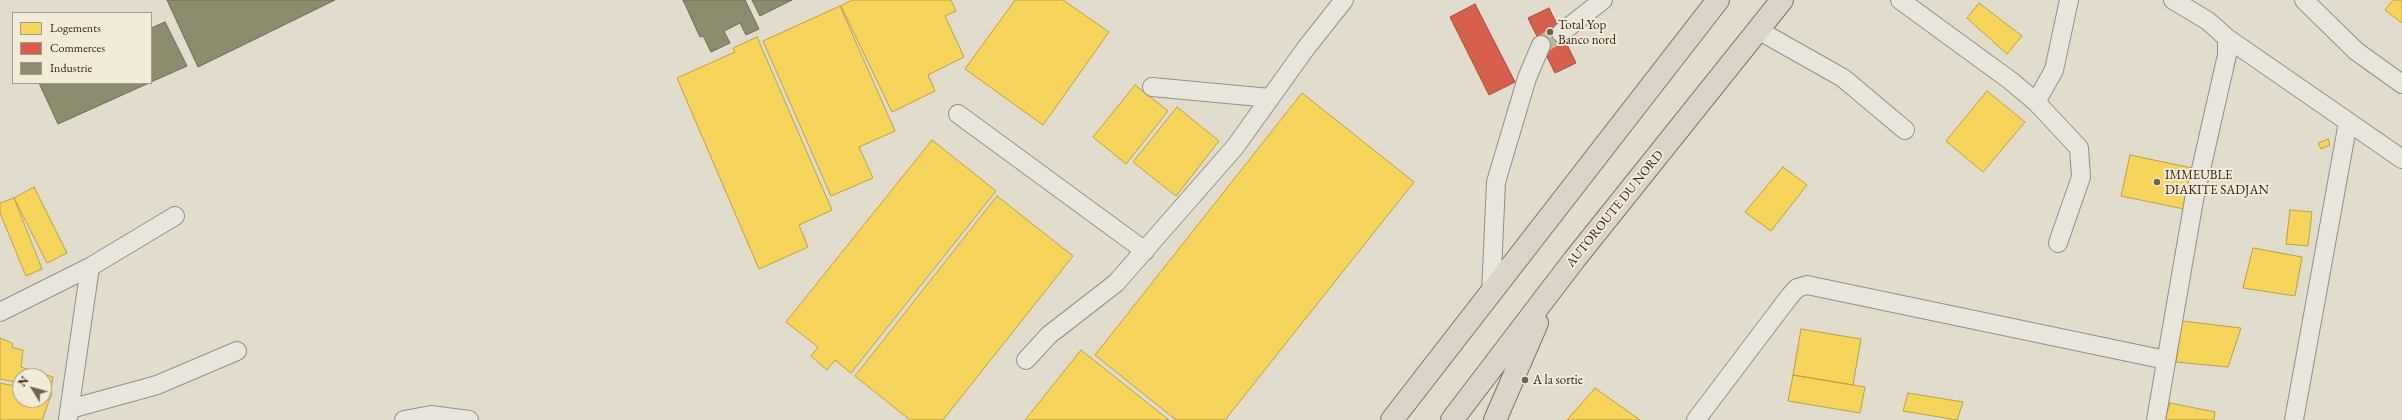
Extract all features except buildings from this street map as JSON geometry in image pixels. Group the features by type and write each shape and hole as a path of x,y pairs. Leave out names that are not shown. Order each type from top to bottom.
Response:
{"highway":[{"path":"1392,420 1718,0"},
{"name":"AUTOROUTE DU NORD","path":"1452,420 1574,260 1782,0"},
{"path":"1495,420 1540,315 1574,260"}],"street":[{"path":"1026,360 1049,336 1116,283 1145,251 1235,147 1344,0"},
{"path":"1561,33 1604,0"},
{"path":"1900,0 2011,80 2036,102 2079,148 2081,176 2058,243"},
{"path":"2036,102 2054,70 2069,0"},
{"path":"2173,0 2208,21 2227,38 2402,159"},
{"path":"2304,0 2356,51 2402,84"},
{"path":"1758,30 1843,78 1905,130"},
{"path":"2156,420 2194,200 2227,55 2227,38"},
{"path":"1491,294 1496,182 1527,78 1541,45"},
{"path":"1152,87 1270,98"},
{"path":"958,114 1145,251"},
{"path":"2294,420 2348,122"},
{"path":"0,312 90,267 175,216"},
{"path":"90,267 69,415 157,384 238,351"},
{"path":"1696,420 1789,297 1797,288 1807,285 2166,360"},
{"path":"404,420 431,415 469,420"}],"tunnel":[{"path":"1541,45 1561,33"}],"place":[{"name":"Total Yop Banco nord","path":"1550,32"},
{"name":"IMMEUBLE DIAKITE SADJAN","path":"2157,182"},
{"name":"A la sortie","path":"1525,380"}]}
